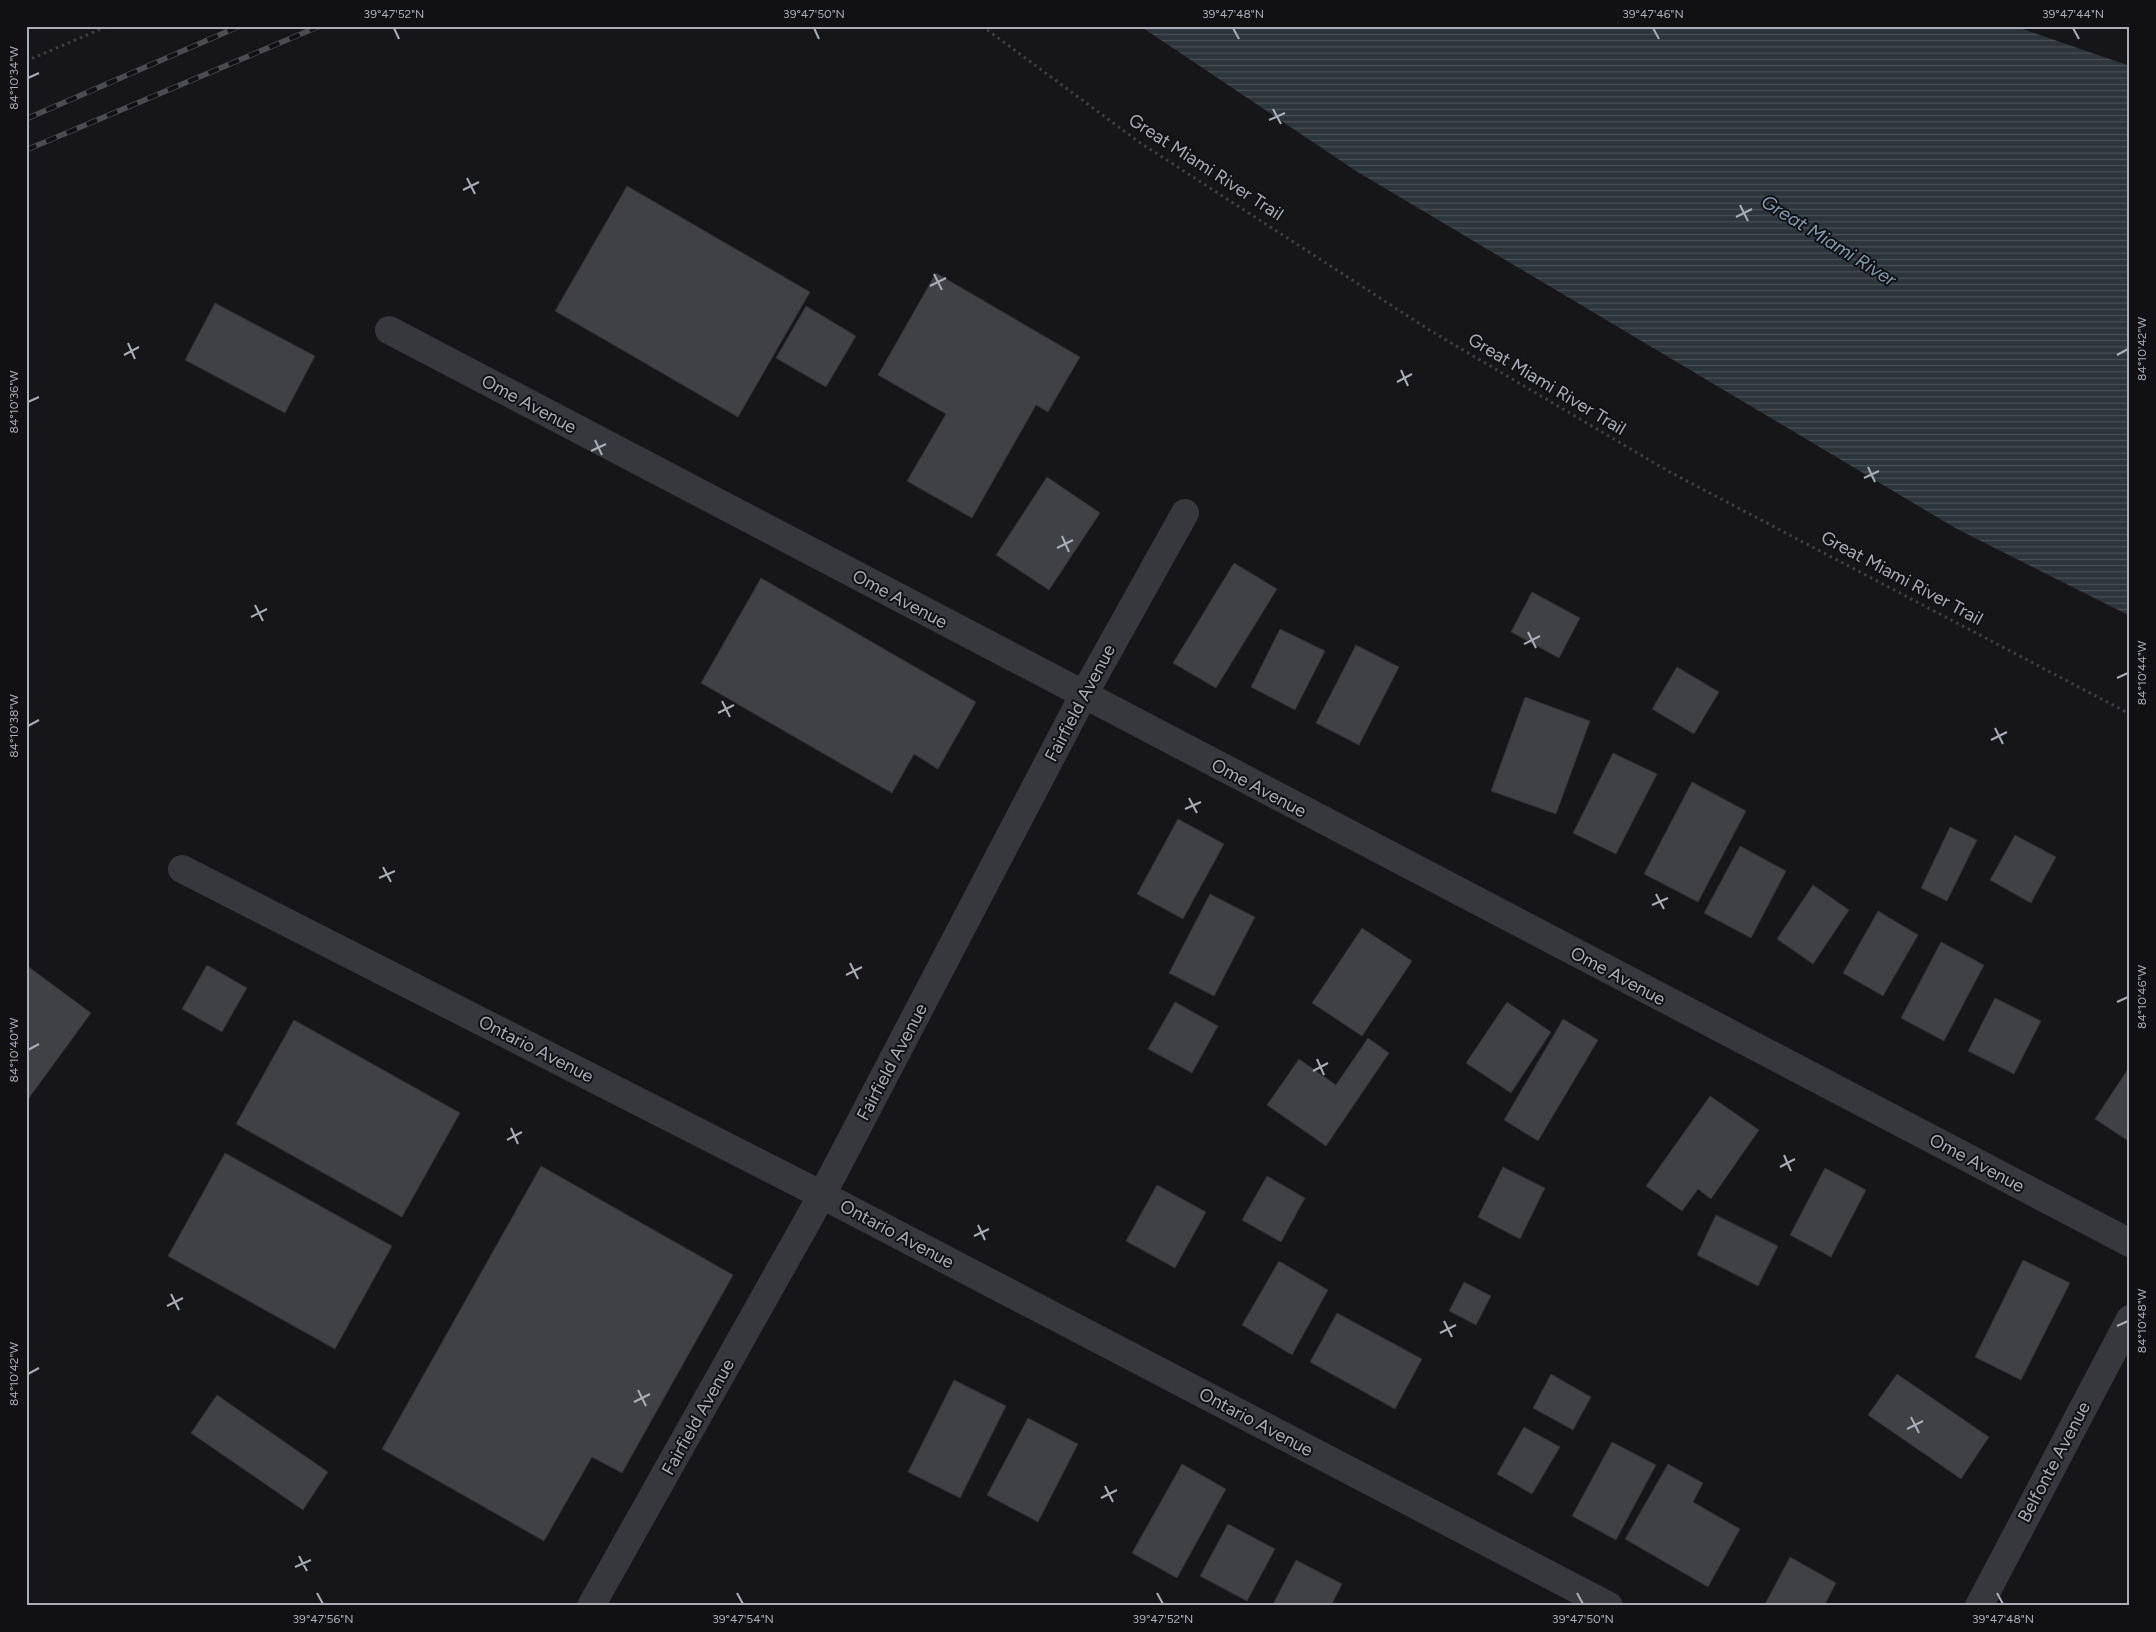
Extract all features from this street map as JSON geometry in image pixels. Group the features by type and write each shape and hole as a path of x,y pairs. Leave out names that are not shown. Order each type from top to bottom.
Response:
{"street":[{"name":"Ome Avenue","path":"389,330 1083,696 2130,1243"},
{"name":"Fairfield Avenue","path":"591,1606 822,1195 1083,696 1185,513"},
{"name":"Ontario Avenue","path":"182,869 822,1195 1609,1606"},
{"name":"Belfonte Avenue","path":"1979,1606 2130,1319"}],"path":[{"path":"26,61 108,26"},
{"name":"Great Miami River Trail","path":"982,26 1139,142 1439,336 1668,471 2130,714"}],"water":[{"name":"Great Miami River","path":"1140,26 2014,26 2130,66 2130,616 1957,529 1356,171"}],"building":[{"path":"627,186 810,292 738,417 555,311"},
{"path":"936,273 1080,357 1048,412 1036,405 972,518 907,481 946,414 878,375"},
{"path":"215,303 315,356 285,413 185,360"},
{"path":"806,306 856,336 826,387 776,358"},
{"path":"1047,477 1100,513 1049,590 996,555"},
{"path":"1234,563 1277,589 1216,688 1173,663"},
{"path":"761,578 976,702 938,769 914,754 892,793 701,683"},
{"path":"1532,592 1580,618 1559,658 1511,632"},
{"path":"1280,629 1325,651 1295,710 1251,687"},
{"path":"1356,645 1399,667 1359,745 1316,723"},
{"path":"1677,667 1719,692 1694,734 1652,709"},
{"path":"1525,697 1590,721 1556,814 1491,791"},
{"path":"1613,753 1657,774 1616,854 1573,833"},
{"path":"1692,782 1746,811 1698,902 1644,874"},
{"path":"1178,819 1224,844 1183,919 1137,894"},
{"path":"1950,827 1977,840 1947,901 1921,888"},
{"path":"2015,835 2056,857 2031,903 1990,880"},
{"path":"1740,846 1786,871 1751,938 1704,913"},
{"path":"1813,885 1849,910 1813,964 1777,939"},
{"path":"1210,894 1255,917 1214,996 1169,973"},
{"path":"1878,911 1918,935 1883,996 1843,973"},
{"path":"1362,928 1412,961 1362,1036 1312,1003"},
{"path":"1941,942 1984,965 1944,1041 1901,1018"},
{"path":"26,965 91,1013 26,1102"},
{"path":"207,965 247,988 222,1032 182,1009"},
{"path":"1995,998 2041,1021 2014,1074 1968,1051"},
{"path":"1175,1002 1218,1026 1192,1073 1148,1049"},
{"path":"1507,1002 1551,1032 1511,1093 1466,1063"},
{"path":"1563,1019 1598,1040 1538,1141 1504,1120"},
{"path":"294,1020 460,1113 402,1217 236,1124"},
{"path":"1368,1038 1389,1053 1326,1146 1267,1105 1299,1059 1336,1085"},
{"path":"2130,1066 2130,1142 2095,1119"},
{"path":"1710,1096 1759,1130 1711,1199 1698,1189 1682,1211 1646,1186"},
{"path":"225,1153 392,1246 335,1349 168,1256"},
{"path":"541,1166 733,1275 622,1473 592,1457 544,1541 382,1449"},
{"path":"1503,1167 1545,1188 1520,1239 1478,1217"},
{"path":"1825,1168 1866,1190 1831,1257 1790,1235"},
{"path":"1267,1176 1305,1198 1281,1242 1242,1220"},
{"path":"1157,1185 1206,1212 1175,1268 1126,1241"},
{"path":"1716,1215 1778,1246 1758,1286 1697,1255"},
{"path":"2023,1260 2070,1283 2021,1380 1975,1357"},
{"path":"1279,1261 1328,1290 1292,1355 1242,1325"},
{"path":"1464,1282 1491,1296 1476,1325 1449,1311"},
{"path":"1337,1313 1422,1359 1395,1409 1310,1362"},
{"path":"1551,1374 1591,1397 1573,1430 1533,1408"},
{"path":"1897,1374 1989,1437 1961,1479 1868,1415"},
{"path":"954,1380 1006,1406 960,1498 908,1472"},
{"path":"217,1395 328,1472 303,1510 191,1433"},
{"path":"1028,1418 1078,1444 1038,1522 987,1495"},
{"path":"1524,1427 1560,1447 1532,1494 1497,1474"},
{"path":"1612,1442 1656,1465 1616,1540 1572,1516"},
{"path":"1182,1464 1226,1489 1177,1578 1132,1553"},
{"path":"1668,1464 1703,1483 1693,1502 1740,1529 1708,1587 1625,1539"},
{"path":"1228,1524 1275,1549 1247,1601 1200,1576"},
{"path":"1790,1557 1836,1583 1824,1606 1764,1606"},
{"path":"1296,1560 1342,1584 1331,1606 1272,1606"}],"railway":[{"path":"26,119 240,26"},
{"path":"26,150 320,26"}]}
